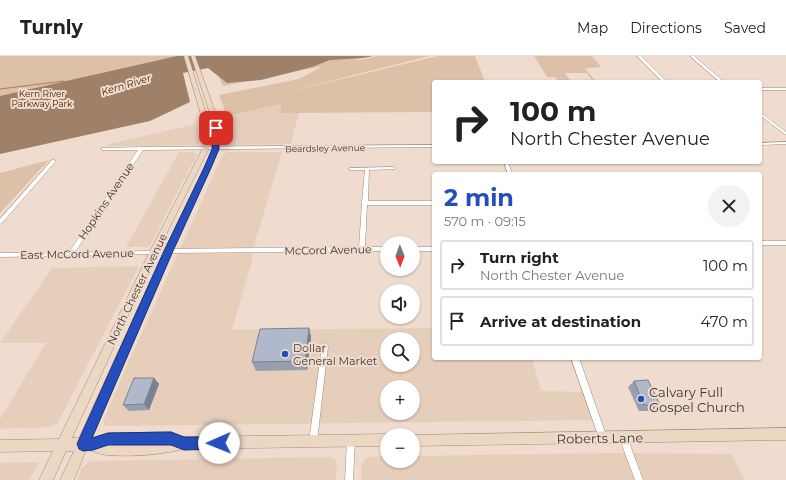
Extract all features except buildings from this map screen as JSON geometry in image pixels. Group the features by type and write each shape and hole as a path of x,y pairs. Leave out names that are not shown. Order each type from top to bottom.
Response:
{"main road":[{"name":"North Chester Avenue","path":"46,480 164,231 211,149 208,129 186,56"},
{"name":"North Chester Avenue","path":"67,480 88,444 211,149 216,128 193,56"},
{"path":"164,231 164,244 168,251"},
{"path":"154,253 159,255 161,268"},
{"name":"Roberts Lane","path":"420,440 786,434"},
{"path":"0,446 88,444 103,449 168,448 184,443 380,440"}],"street":[{"path":"639,56 662,80"},
{"path":"692,56 720,80"},
{"path":"762,89 786,89"},
{"path":"762,115 786,134"},
{"path":"762,144 786,143"},
{"name":"Beardsley Avenue","path":"104,149 432,146"},
{"name":"Hopkins Avenue","path":"71,254 142,148"},
{"path":"0,222 54,161"},
{"path":"350,169 393,168"},
{"path":"362,249 367,169"},
{"path":"364,203 432,203"},
{"path":"762,243 786,243"},
{"name":"McCord Avenue","path":"168,251 380,249"},
{"path":"420,249 432,249"},
{"name":"East McCord Avenue","path":"0,255 154,253"},
{"path":"313,442 325,346"},
{"path":"576,360 604,438"},
{"path":"623,437 639,480"},
{"path":"349,480 351,441"}],"shaded area":[{"path":"281,104 280,113 299,112 291,144 226,145 227,116"},
{"path":"196,124 198,129 199,144 197,145 109,146 109,144"},
{"path":"179,152 193,152 197,155 149,247 126,247"},
{"path":"229,152 282,152 254,246 252,261 232,330 432,328 432,360 533,360 541,391 590,392 601,420 108,426 104,425 103,422 223,154"},
{"path":"139,266 57,424 49,427 0,429 0,419 46,343 0,343 52,268"},
{"path":"610,453 731,454 745,480 361,480 362,465 368,457 380,456 380,468 420,468 420,456"},
{"path":"330,457 337,463 336,480 77,480 81,469 90,461"},
{"path":"39,462 30,480 0,480 0,463"}],"green space":[{"path":"0,56 371,56 353,60 361,60 377,56 430,56 278,94 438,56 475,56 484,80 432,80 432,112 280,113 281,104 227,116 219,95 299,79 323,66 223,86 214,66 176,73 0,151"},
{"path":"534,56 592,56 601,67 585,68 594,80 592,80 587,73 565,73 570,80 557,80 555,77 547,77"},
{"path":"49,160 0,213 0,173"}],"water":[{"name":"Kern River Parkway Park","path":"177,56 373,56 330,60 312,67 261,80 227,83 208,68 183,73 190,102 150,121 0,154 0,96"}],"waterway":[{"path":"0,89 64,81"}],"place":[{"name":"Dollar General Market","path":"285,354"},
{"name":"Calvary Full Gospel Church","path":"641,399"}],"route":[{"path":"216,128 216,149 168,251 83,444 93,444 108,439 171,438 184,443 219,443"}],"water label":[{"name":"Kern River","path":"126,85"}]}
